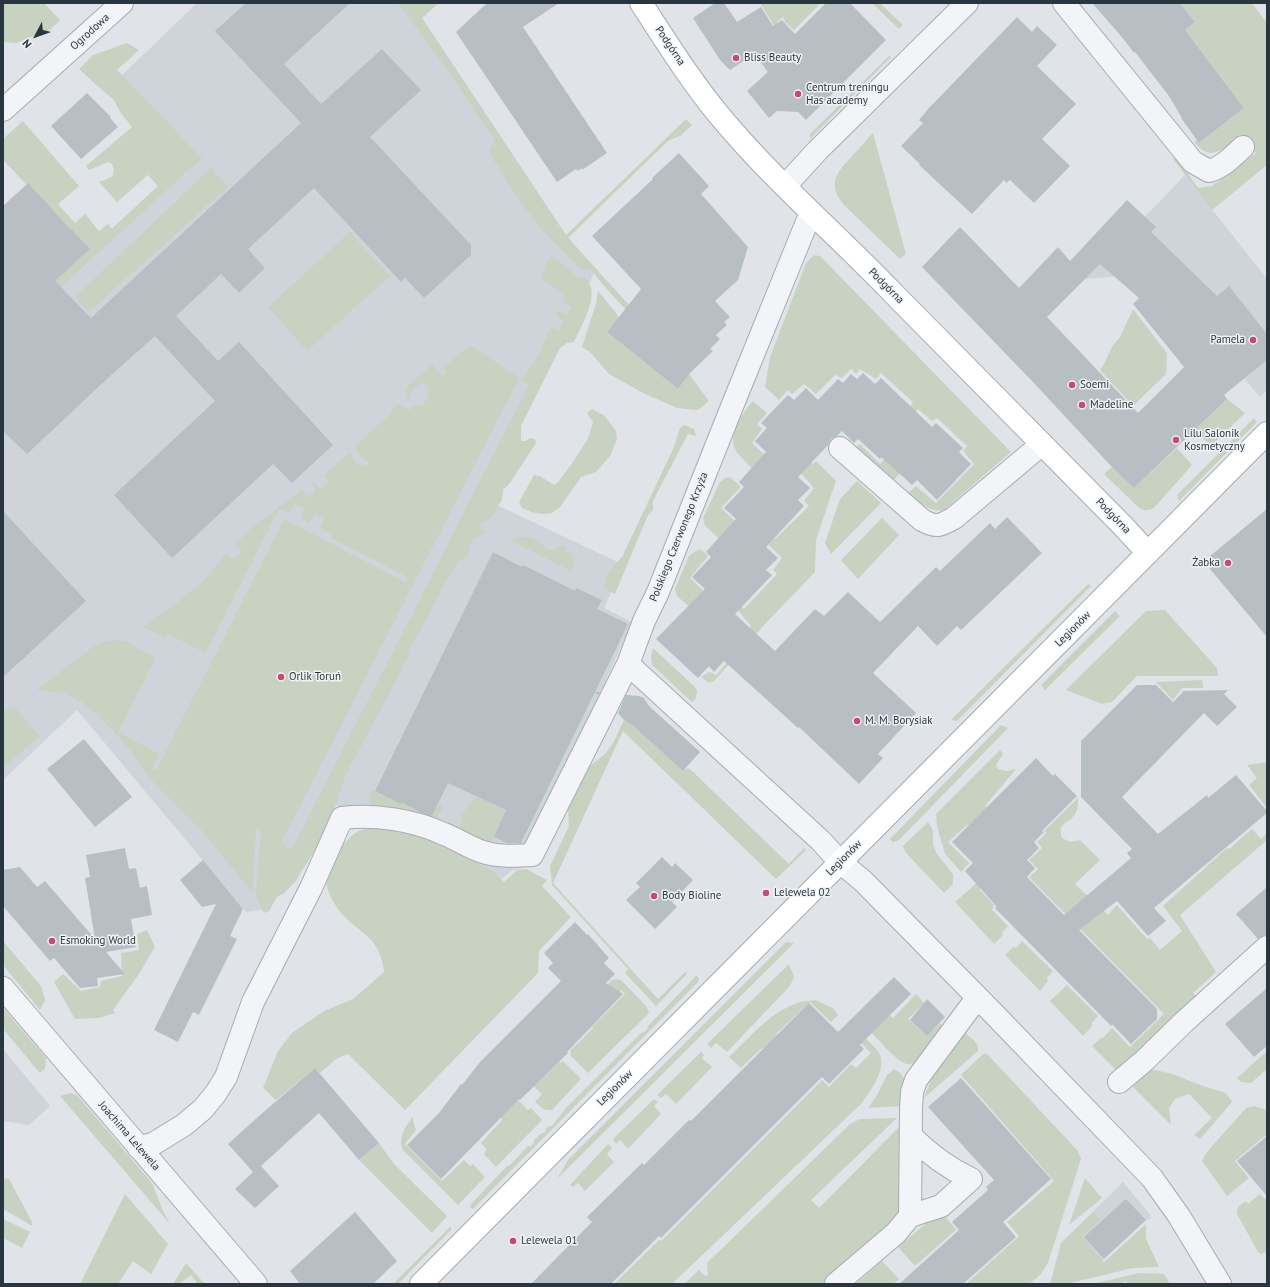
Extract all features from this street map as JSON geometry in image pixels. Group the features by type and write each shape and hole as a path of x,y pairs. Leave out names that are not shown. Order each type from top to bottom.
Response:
{"street":[{"name":"Ogrodowa","path":"3,110 122,3"},
{"name":"Podgórna","path":"641,3 690,76 718,114 740,139 1148,553"},
{"path":"785,186 816,151 967,3"},
{"path":"1064,3 1193,162 1209,171 1217,169 1243,147"},
{"name":"Polskiego Czerwonego Krzyża","path":"138,1147 153,1144 184,1125 203,1109 216,1093 226,1077 253,1002 311,888 342,818 373,816 418,824 443,833 483,852 506,856 532,855 628,664 644,621 658,592 811,212"},
{"name":"Legionów","path":"421,1284 1267,433"},
{"path":"840,448 922,520 931,525 938,525 954,518 1042,444"},
{"path":"628,664 822,840 840,862 863,881 1152,1178 1179,1216 1220,1284"},
{"path":"1119,1082 1144,1061 1184,1022 1267,947"},
{"name":"Joachima Lelewela","path":"3,988 256,1284"},
{"path":"910,1216 912,1092 916,1080 978,998"},
{"path":"836,1284 896,1233 910,1216 941,1206 971,1179 942,1163 911,1136"}],"shaded area":[{"path":"197,3 412,3 566,235 596,269 482,498 624,565 604,608 632,622 526,857 528,866 511,871 502,879 494,871 418,835 327,802 262,910 246,912 77,710 3,780 3,328 189,158 117,80"},
{"path":"1185,175 1267,279 1267,390 1260,397 1200,326 1141,274 1085,279"},
{"path":"3,1049 50,1106 29,1125 3,1121"},
{"path":"1123,1182 1151,1216 1150,1219 1146,1220 1090,1271 1063,1241"}],"green space":[{"path":"3,3 44,3 60,20 50,30 16,43 3,42"},
{"path":"398,3 439,3 422,18 566,235 686,119 692,125 680,136 669,140 568,238 679,360 622,306 591,270 582,270 540,228 528,213 489,152 494,140 446,68"},
{"path":"760,3 821,3 794,30 785,22 783,17 777,22 778,24 775,27"},
{"path":"872,3 880,3 903,25 899,29"},
{"path":"1180,3 1252,3 1267,23 1267,165 1212,210 1173,159 1176,157 1198,188 1212,186 1256,153 1242,135 1225,148 1210,153 1204,151 1194,142 1197,140 1199,143 1244,108 1185,30 1195,22"},
{"path":"127,43 139,50 117,70 202,158 3,340 3,328 90,249 3,160 3,139 23,121 79,186 58,204 75,223 85,214 99,231 108,224 112,229 158,186 148,175 117,202 99,182 112,177 114,170 112,164 108,162 89,170 86,166 132,127 120,112 114,100 79,69 93,55"},
{"path":"890,55 891,57 810,139 810,134"},
{"path":"873,133 906,254 900,259 843,204 838,197 836,190 835,184 838,173"},
{"path":"211,168 228,187 89,312 75,297"},
{"path":"350,232 390,276 307,351 268,307"},
{"path":"814,255 820,256 1011,452 944,510 934,510 929,508 908,493 916,486 936,503 974,464 963,451 967,446 937,418 932,421 918,409 912,415 908,411 913,402 881,373 876,379 860,369 856,374 851,369 842,378 835,375 816,394 804,384 792,394 788,390 779,400 765,387 770,357 806,263"},
{"path":"553,256 577,277 584,277 589,283 592,291 590,306 574,342 567,343 560,348 521,426 521,441 525,441 530,438 535,439 536,443 510,483 503,490 502,500 491,518 481,523 480,526 485,532 479,537 475,537 469,545 469,553 463,561 460,558 413,644 411,644 408,650 409,655 405,665 402,666 401,671 345,776 330,824 295,882 283,894 277,897 269,911 264,913 256,897 261,830 256,828 252,892 201,830 153,782 126,745 98,715 80,701 63,693 37,690 87,651 100,643 117,640 127,642 156,658 118,732 159,754 152,769 156,771 284,519 407,583 407,577 331,538 332,535 320,528 324,519 314,514 309,523 300,518 304,509 294,504 290,513 279,509 206,653 168,634 166,638 144,627 201,583 227,553 234,560 242,551 235,544 249,530 302,490 308,498 316,491 311,484 314,482 320,489 329,482 323,476 350,452 356,463 366,467 369,462 361,457 354,447 388,416 397,404 411,410 413,406 422,406 429,392 425,383 418,385 413,390 408,402 405,389 432,364 442,376 446,373 443,367 470,345 519,378 281,843 292,849 529,385 521,380 535,361 551,327 559,331 564,321 556,316 558,311 567,315 572,307 563,302 566,295 541,279 546,263"},
{"path":"598,291 619,317 607,332 678,389 689,374 709,401 698,410 677,408 643,393 609,374 591,353 582,347 596,303"},
{"path":"1133,309 1167,353 1166,374 1133,406 1100,370 1113,345 1120,337"},
{"path":"1227,399 1245,413 1211,446 1195,430"},
{"path":"753,401 767,413 757,424 762,429 752,443 768,458 755,472 736,451 733,438 737,424"},
{"path":"592,409 605,416 616,431 617,439 610,456 596,472 581,477 560,507 552,513 543,514 531,512 522,508 519,502 534,475 540,476 554,485 566,472 588,438 593,422 587,413"},
{"path":"1254,418 1257,422 1179,501 1177,495"},
{"path":"684,425 694,429 696,436 688,434 653,501 653,510 648,515 615,594 605,589 605,580 612,567 622,557 674,447 680,428"},
{"path":"860,444 880,464 887,456 903,469 892,481 856,447"},
{"path":"1177,448 1192,465 1152,509 1144,510 1138,507 1104,474 1112,467 1134,488"},
{"path":"810,461 813,464 816,461 836,481 816,540 815,572 767,622 714,681 709,683 701,677 709,672 716,675 745,642 742,639 751,626 736,608 739,605 744,609 777,574 773,570 782,558 765,541 770,534 775,539 809,506 804,501 814,488 799,471"},
{"path":"730,477 741,487 721,508 738,524 722,541 705,526 703,518 720,482 725,478"},
{"path":"857,481 881,503 831,554 825,543 840,499"},
{"path":"882,518 899,535 858,579 841,560"},
{"path":"519,537 537,540 547,549 553,551 562,545 565,548 565,552 571,553 574,563 570,571 512,541 513,539"},
{"path":"699,549 708,556 690,578 706,593 691,608 677,596 675,589 689,556"},
{"path":"1088,584 1091,586 957,721 951,720"},
{"path":"1165,610 1217,668 1218,676 1137,676 1112,702 1102,704 1066,690 1146,611"},
{"path":"1115,611 1120,616 1045,690 1041,685"},
{"path":"653,648 694,686 697,691 696,698 692,702 652,665 651,656"},
{"path":"1202,680 1203,688 1182,688 1173,700 1156,682"},
{"path":"14,707 40,736 3,768 3,712"},
{"path":"624,720 632,725 683,771 688,768 691,770 789,864 804,848 806,850 776,879 623,731 553,883 658,999 685,972 687,974 656,1006 625,973 628,969 552,885 550,866 569,826 568,809 590,766 605,754 613,743"},
{"path":"1001,725 1008,728 899,840 893,842 890,839"},
{"path":"438,728 409,806 431,817 439,803 443,805 442,810 434,820 384,813 372,805 369,802 372,789 401,804"},
{"path":"1000,750 1003,754 996,765 998,769 1006,771 1016,769 985,806 988,808 972,825 967,825 948,842 969,863 961,872 945,854 937,826 936,814"},
{"path":"1267,762 1267,808 1249,785 1257,778 1247,765"},
{"path":"480,798 501,808 505,813 494,837 488,845 466,838 460,825 460,821 466,809 474,799"},
{"path":"1078,798 1076,812 1061,828 1062,838 1070,842 1080,840 1100,860 1075,884 1108,915 1117,905 1147,939 1150,938 1160,950 1182,931 1163,906 1227,848 1229,849 1252,829 1261,839 1267,833 1267,840 1180,915 1216,972 1193,993 1201,1003 1118,1072 1092,1046 1102,1037 1103,1038 1112,1028 1130,1047 1164,1014 1029,877 1038,869 1029,860 1042,848 1037,842 1046,833 1044,831"},
{"path":"928,822 933,830 933,844 937,854 953,874 953,884 944,893 906,853 903,846"},
{"path":"397,827 418,835 494,871 504,882 517,870 526,869 547,880 542,886 571,917 539,951 538,973 405,1110 348,1054 336,1059 320,1073 315,1068 276,1100 263,1088 278,1051 292,1033 324,1011 353,999 384,972 383,964 377,948 368,937 342,914 336,907 328,891 326,875 331,859 349,838 361,830"},
{"path":"979,881 984,886 980,890 994,905 992,910 1008,926 1002,933 1003,935 994,944 955,902"},
{"path":"147,930 155,947 139,974 113,1010 115,1013 99,1018 75,1019 54,982 63,974 81,991 100,987 101,981 122,976 121,953 139,950 137,934"},
{"path":"3,941 41,986 45,1000 40,1010 3,965"},
{"path":"1022,941 1053,971 1047,978 1048,981 1040,991 1005,955 1014,946 1016,948"},
{"path":"786,942 794,943 557,1179 568,1160"},
{"path":"789,964 794,977 789,987 727,1052 716,1043 711,1048 707,1044"},
{"path":"697,975 699,980 697,983 473,1209 470,1208 471,1204 507,1166 509,1166 528,1146 530,1147 534,1143 534,1140 544,1133 549,1126 552,1126 566,1108 640,1034 647,1030 648,1026"},
{"path":"612,980 621,980 647,1007 649,1013 588,1073 570,1055 570,1051 625,994 622,990 617,994 608,984"},
{"path":"1067,985 1098,1016 1083,1036 1050,1001"},
{"path":"916,994 924,1003 908,1019 927,1036 940,1023 943,1027 919,1060 912,1064 907,1064 895,1057 856,1015 872,999 893,1018"},
{"path":"815,1000 833,1008 838,1015 831,1022 810,1002 776,1034 780,1037 765,1051 762,1048 741,1068 729,1057 770,1018 789,1006 800,1002"},
{"path":"3,1008 46,1058 45,1068 41,1072 39,1072 3,1029"},
{"path":"845,1027 852,1027 877,1050 880,1056 881,1063 878,1077 862,1103 672,1284 614,1284 659,1240 661,1241 822,1080 829,1087 851,1064 856,1068 871,1053"},
{"path":"965,1033 976,1043 978,1051 924,1098 934,1072"},
{"path":"1267,1051 1267,1069 1251,1083 1241,1082 1237,1078"},
{"path":"701,1052 704,1055 702,1058 712,1067 676,1104 666,1094 661,1098 657,1095"},
{"path":"985,1053 1078,1151 1081,1159 1048,1263 1041,1274 1029,1284 966,1284 1019,1236 1007,1222 1054,1181 961,1075"},
{"path":"563,1061 581,1079 552,1110 546,1110 535,1102 542,1094 531,1084 542,1074 545,1076 559,1062 560,1063"},
{"path":"1146,1068 1173,1074 1200,1085 1226,1093 1232,1102 1200,1139 1194,1135 1212,1118 1189,1094 1175,1099 1169,1108 1171,1125 1132,1086 1133,1079"},
{"path":"894,1069 906,1080 900,1106 868,1108 877,1095 887,1075"},
{"path":"70,1093 77,1095 152,1183 170,1224 60,1096"},
{"path":"654,1099 658,1102 654,1106 661,1114 628,1149 620,1140 616,1144 613,1139"},
{"path":"518,1100 528,1110 531,1108 542,1120 496,1167 484,1154 487,1150 481,1143 502,1120 500,1117"},
{"path":"1254,1106 1267,1110 1267,1134 1235,1161 1249,1178 1227,1196 1202,1161 1206,1153 1246,1108"},
{"path":"412,1117 416,1130 405,1144 442,1181 464,1160 470,1166 473,1164 485,1177 458,1205 402,1149 402,1136"},
{"path":"897,1118 811,1200 819,1208 905,1121 903,1207 887,1230 823,1284 684,1284 699,1270 705,1276 708,1275 707,1263 850,1124 860,1119"},
{"path":"379,1143 394,1164 447,1216 432,1233 359,1160"},
{"path":"608,1144 612,1148 607,1154 614,1162 585,1191 578,1183 573,1187 570,1185"},
{"path":"5,1178 9,1179 32,1222 32,1226 3,1209 3,1184"},
{"path":"1085,1178 1102,1198 1069,1225"},
{"path":"125,1194 168,1244 151,1274 133,1261 118,1284 80,1284"},
{"path":"1260,1194 1267,1201 1267,1252 1261,1254 1258,1252 1237,1214 1239,1206 1246,1201 1248,1204"},
{"path":"941,1211 956,1230 915,1266 898,1247"},
{"path":"1094,1212 1100,1220 1082,1237 1104,1262 1146,1224 1146,1239 1159,1267 1133,1268 1066,1284 1050,1284 1061,1243"},
{"path":"3,1219 30,1232 22,1248 3,1238"},
{"path":"451,1226 451,1230 398,1284 393,1284"},
{"path":"882,1261 899,1279 893,1284 856,1284"},
{"path":"186,1263 205,1284 198,1284 191,1275 179,1284 173,1284"},
{"path":"1139,1273 1164,1274 1170,1284 1128,1284 1126,1281 1120,1284 1092,1284"}],"building":[{"path":"246,3 350,3 284,64 321,104 382,49 421,90 370,137 471,245 471,255 424,298 405,278 401,282 314,188 248,249 265,268 239,293 221,274 176,316 218,361 239,342 333,445 292,483 273,464 172,558 114,495 215,401 155,336 27,454 3,431 3,206 28,183 90,249 55,281 91,318 301,123 215,31"},
{"path":"487,3 559,3 523,27 607,153 582,170 582,168 578,171 576,169 557,182 456,32"},
{"path":"715,3 724,3 737,22 761,7 773,26 782,20 795,34 826,3 850,3 886,40 806,120 798,112 777,111 769,118 747,91 768,72 754,54 730,70 720,60 693,18"},
{"path":"1092,3 1180,3 1195,22 1185,30 1244,108 1199,143 1181,118 1169,96 1135,52 1134,53"},
{"path":"1017,17 1032,32 1037,26 1057,45 1037,66 1076,104 1042,139 1070,166 1034,203 1010,180 1006,183 1004,180 972,214 919,165 920,164 901,146 923,123 919,120 929,108"},
{"path":"87,93 111,117 110,118 118,127 81,159 51,126"},
{"path":"679,153 709,186 701,194 748,247 738,280 715,301 730,317 724,322 727,325 716,335 720,339 710,349 713,351 690,373 678,389 607,332 641,289 592,236"},
{"path":"1127,200 1156,227 1151,232 1217,296 1229,286 1267,334 1267,360 1224,395 1227,399 1134,488 1112,467 1032,381 922,267 960,227 1019,288 1058,247 1070,261","holes":["1100,264 1139,298 1133,304 1184,367 1138,413 1047,317"]},
{"path":"863,373 875,384 881,378 932,427 936,423 963,448 959,452 971,464 937,500 917,480 912,485 881,457 880,459 858,439 854,443 842,431 831,439 828,445 798,477 810,488 798,500 804,506 766,547 778,558 766,570 772,575 735,614 775,651 815,609 824,616 848,592 880,622 936,567 940,571 990,523 995,529 1007,517 1042,553 961,630 957,626 937,646 918,626 873,673 916,713 878,754 883,758 859,784 799,727 798,728 724,661 714,672 709,666 698,678 656,639 705,589 692,577 711,557 706,552 736,519 724,508 744,487 739,482 766,452 755,441 767,428 761,423 788,395 794,400 806,388 818,400 838,379 843,383 851,374 857,379"},
{"path":"1267,509 1267,637 1210,569 1210,556"},
{"path":"3,511 86,601 3,677"},
{"path":"493,552 575,591 576,588 602,600 597,609 628,624 521,843 507,843 494,837 506,810 448,783 432,816 422,813 401,802 401,804 375,791"},
{"path":"1137,685 1156,685 1173,702 1183,692 1182,691 1228,690 1224,694 1237,707 1217,726 1204,713 1122,797 1158,834 1207,795 1208,798 1236,775 1267,811 1267,813 1154,908 1166,921 1148,936 1117,901 1079,930 1157,1009 1157,1019 1131,1044 1112,1024 1111,1026 995,908 997,907 965,871 973,863 952,842 1036,758 1053,776 1055,774 1077,796 1042,831 1044,832 1034,842 1039,848 1027,860 1035,868 1027,877 1064,915 1131,858 1127,853 1132,849 1081,797 1081,741"},
{"path":"626,695 644,698 649,706 700,752 683,771 632,725 624,720 618,713"},
{"path":"84,739 132,797 95,827 47,769"},
{"path":"125,848 129,869 136,868 140,888 147,886 152,915 131,919 136,947 106,952 125,974 97,978 98,986 80,988 54,958 50,961 3,906 3,870 20,867 37,887 45,881 95,939 85,878 90,877 86,855"},
{"path":"662,857 672,867 675,863 693,880 672,902 677,907 655,929 626,900 640,887 636,883"},
{"path":"203,860 243,909 230,936 237,939 199,1015 193,1012 178,1042 154,1030 216,904 202,907 180,880"},
{"path":"1267,887 1267,935 1264,935 1258,939 1236,914"},
{"path":"575,922 587,935 588,934 609,958 604,963 615,974 606,983 623,994 567,1052 568,1053 520,1100 519,1099 441,1179 407,1145 439,1113 480,1062 561,981 548,968 553,963 544,953"},
{"path":"894,977 911,994 860,1045 864,1049 829,1084 822,1077 661,1238 659,1236 611,1284 531,1284 592,1222 587,1217 642,1163 644,1165 689,1120 691,1121 809,1003 838,1032"},
{"path":"1267,988 1267,1046 1254,1057 1225,1024"},
{"path":"927,999 945,1017 927,1036 910,1020"},
{"path":"315,1068 379,1143 359,1160 319,1113 261,1166 279,1186 255,1208 235,1189 253,1172 228,1144"},
{"path":"961,1078 1051,1179 1003,1222 1016,1237 963,1284 899,1284 959,1230 952,1222 988,1190 986,1187 994,1180 928,1107"},
{"path":"1267,1136 1267,1196 1237,1161"},
{"path":"1126,1199 1146,1220 1104,1259 1084,1237"},
{"path":"355,1212 397,1261 373,1284 300,1284 290,1271"}],"place":[{"name":"Bliss Beauty","path":"736,58"},
{"name":"Centrum treningu Has academy","path":"798,94"},
{"name":"Pamela","path":"1253,340"},
{"name":"Soemi","path":"1072,385"},
{"name":"Madeline","path":"1082,405"},
{"name":"Lilu Salonik Kosmetyczny","path":"1176,440"},
{"name":"Żabka","path":"1228,563"},
{"name":"Orlik Toruń","path":"281,677"},
{"name":"M. M. Borysiak","path":"857,721"},
{"name":"Lelewela 02","path":"766,893"},
{"name":"Body Bioline","path":"654,896"},
{"name":"Esmoking World","path":"52,941"},
{"name":"Lelewela 01","path":"513,1241"}]}
